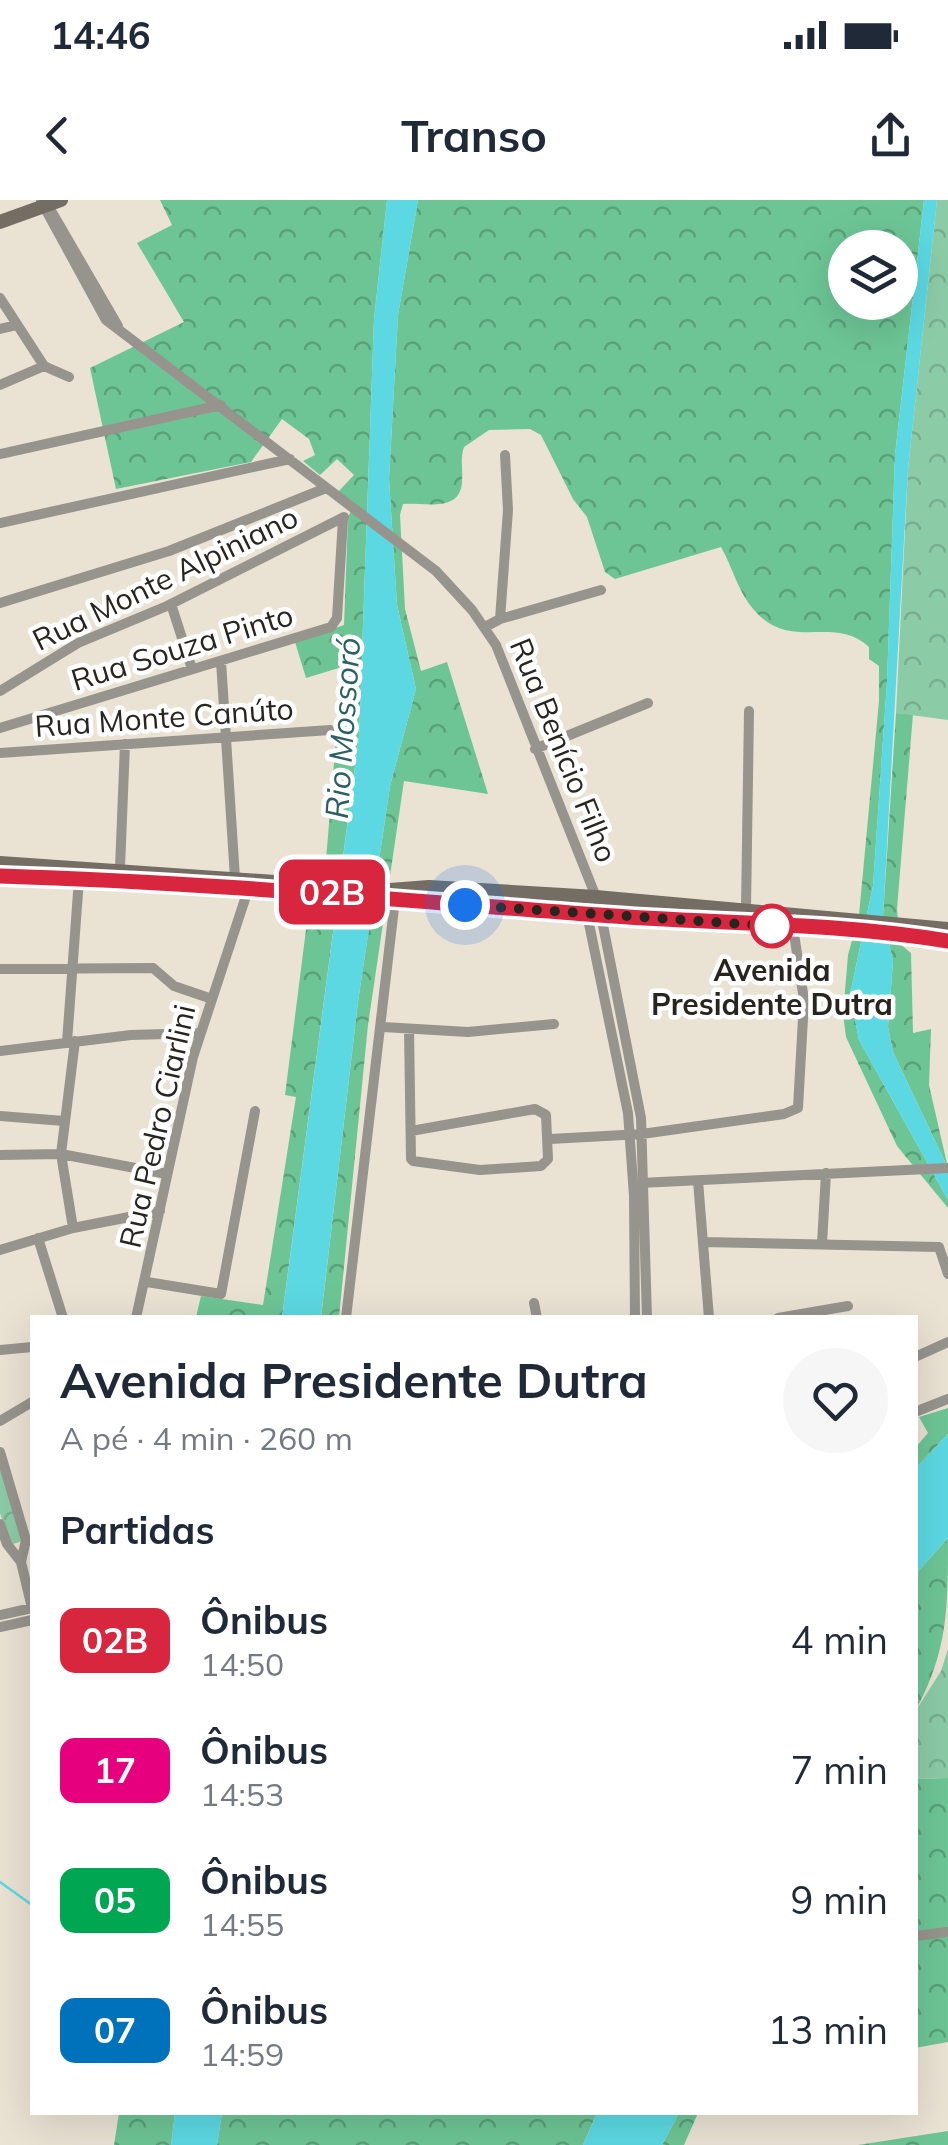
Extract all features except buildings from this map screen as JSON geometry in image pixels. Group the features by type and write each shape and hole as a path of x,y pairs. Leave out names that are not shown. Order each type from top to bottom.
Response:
{"main road":[{"path":"0,213 45,202"},
{"path":"0,222 45,202"},
{"path":"0,862 236,878 594,914 746,910 900,929 948,929"},
{"path":"0,876 248,890 325,889"},
{"path":"393,893 429,887 596,897 793,927 847,924"},
{"path":"900,929 948,941"}],"street":[{"name":"Rua Benício Filho","path":"45,202 118,326 290,458 349,513 400,544 458,592 485,627 502,659 534,749 596,897"},
{"path":"0,298 10,320 44,366 69,376"},
{"path":"0,329 10,320"},
{"path":"0,385 44,366"},
{"path":"0,454 220,405"},
{"path":"500,619 508,510 505,455"},
{"path":"0,523 290,458"},
{"path":"0,603 169,551 326,488"},
{"name":"Rua Monte Alpiniano","path":"0,691 78,643 170,604 349,513"},
{"name":"Rua Souza Pinto","path":"0,728 336,622 349,513"},
{"path":"485,627 500,619 601,590"},
{"path":"170,604 192,669"},
{"path":"221,661 236,878"},
{"path":"534,749 648,703"},
{"path":"746,910 748,711"},
{"name":"Rua Monte Canúto","path":"0,753 330,730"},
{"path":"120,868 125,744"},
{"path":"73,1228 60,1154 71,1042 79,878"},
{"name":"Rua Pedro Ciarlini","path":"137,1315 201,1033 248,890"},
{"path":"346,1315 370,1084 383,1027 393,893"},
{"path":"594,914 636,1135 648,1315"},
{"path":"550,1139 636,1135 784,1114 798,1108 804,1000 793,927"},
{"path":"0,970 72,966 152,968 174,986 212,1000"},
{"path":"383,1027 468,1032 554,1024"},
{"path":"409,1028 411,1131 413,1162 480,1170 541,1166 548,1159 550,1139 546,1115 540,1110 411,1131"},
{"path":"0,1051 201,1033"},
{"path":"147,1282 221,1294 255,1110"},
{"path":"0,1116 64,1121"},
{"path":"0,1155 60,1154 167,1174"},
{"path":"640,1183 948,1168"},
{"path":"822,1244 826,1174"},
{"path":"698,1181 709,1315"},
{"path":"635,1315 640,1183"},
{"path":"0,1250 73,1228 160,1210"},
{"path":"38,1238 62,1315"},
{"path":"703,1242 944,1247 948,1274"},
{"path":"534,1303 536,1315"},
{"path":"804,1315 848,1306"},
{"path":"918,1356 948,1342"},
{"path":"0,1350 30,1347"},
{"path":"918,1411 948,1398"},
{"path":"0,1421 30,1403"},
{"path":"0,1452 26,1540 22,1562 30,1599"},
{"path":"0,1524 7,1544 22,1562"},
{"path":"0,1616 30,1608"},
{"path":"0,1627 30,1620"},
{"path":"918,1936 948,1932"}],"green space":[{"path":"160,200 387,200 374,319 359,736 282,1315 196,1315 201,1296 263,1305 296,1097 285,1095 309,906 323,896 342,667 306,678 295,642 344,625 348,517 354,505 338,492 354,475 337,459 320,475 303,461 315,455 309,439 282,419 251,462 116,489 90,368 184,322 137,243 172,225"},
{"path":"418,200 924,200 918,253 918,230 828,230 828,320 910,320 895,455 887,682 873,886 850,994 859,1040 948,1200 948,1208 897,1146 846,1037 843,1014 848,955 859,915 879,701 879,666 869,659 869,647 841,633 797,632 768,623 744,596 721,547 615,579 605,572 587,517 573,499 541,435 530,429 489,430 464,447 462,480 456,498 440,504 403,504 400,515 405,609 421,671 447,662 488,794 404,781 368,1025 339,1315 321,1315 358,1002 390,786 416,689 397,605 389,479 398,315"},
{"path":"937,200 948,200 948,720 896,713 908,469"},
{"path":"896,713 913,714 897,909 900,944 911,953 913,1033 931,1029 929,1085 948,1168 893,1052 888,1027 893,961 883,916"},
{"path":"948,1408 948,1434 918,1466 918,1445 928,1433 919,1417"},
{"path":"0,1462 26,1540 10,1545 0,1513"},
{"path":"948,1538 944,1629 934,1669 918,1706 918,1572"},
{"path":"948,1649 948,1778 918,1779 918,1707 941,1671"},
{"path":"948,1778 948,2042 918,2047 918,1779"},
{"path":"119,2115 175,2115 171,2145 114,2145"},
{"path":"222,2115 596,2115 583,2145 217,2145"},
{"path":"678,2115 697,2115 684,2145 662,2145"},
{"path":"948,2131 948,2145 858,2145"}],"water":[{"path":"387,200 418,200 398,315 389,479 397,605 416,689 390,786 358,1002 321,1315 282,1315 359,737 374,319"},
{"path":"924,200 937,200 908,469 883,916 893,961 888,1027 893,1052 948,1168 948,1200 859,1040 850,994 873,886 887,682 895,455 910,320 918,320 918,253"},
{"path":"948,1434 948,1538 918,1572 918,1466"},
{"path":"175,2115 222,2115 217,2145 171,2145"},
{"path":"596,2115 678,2115 662,2145 583,2145"}],"waterway":[{"path":"0,1882 30,1904"}],"bus line":[{"name":"02B","path":"0,876 324,891 601,915 846,928 948,941"}],"place":[{"name":"Avenida Presidente Dutra","path":"772,926"}],"route":[{"path":"465,905 772,926"}],"water label":[{"name":"Rio Mossoró","path":"342,728"}]}
